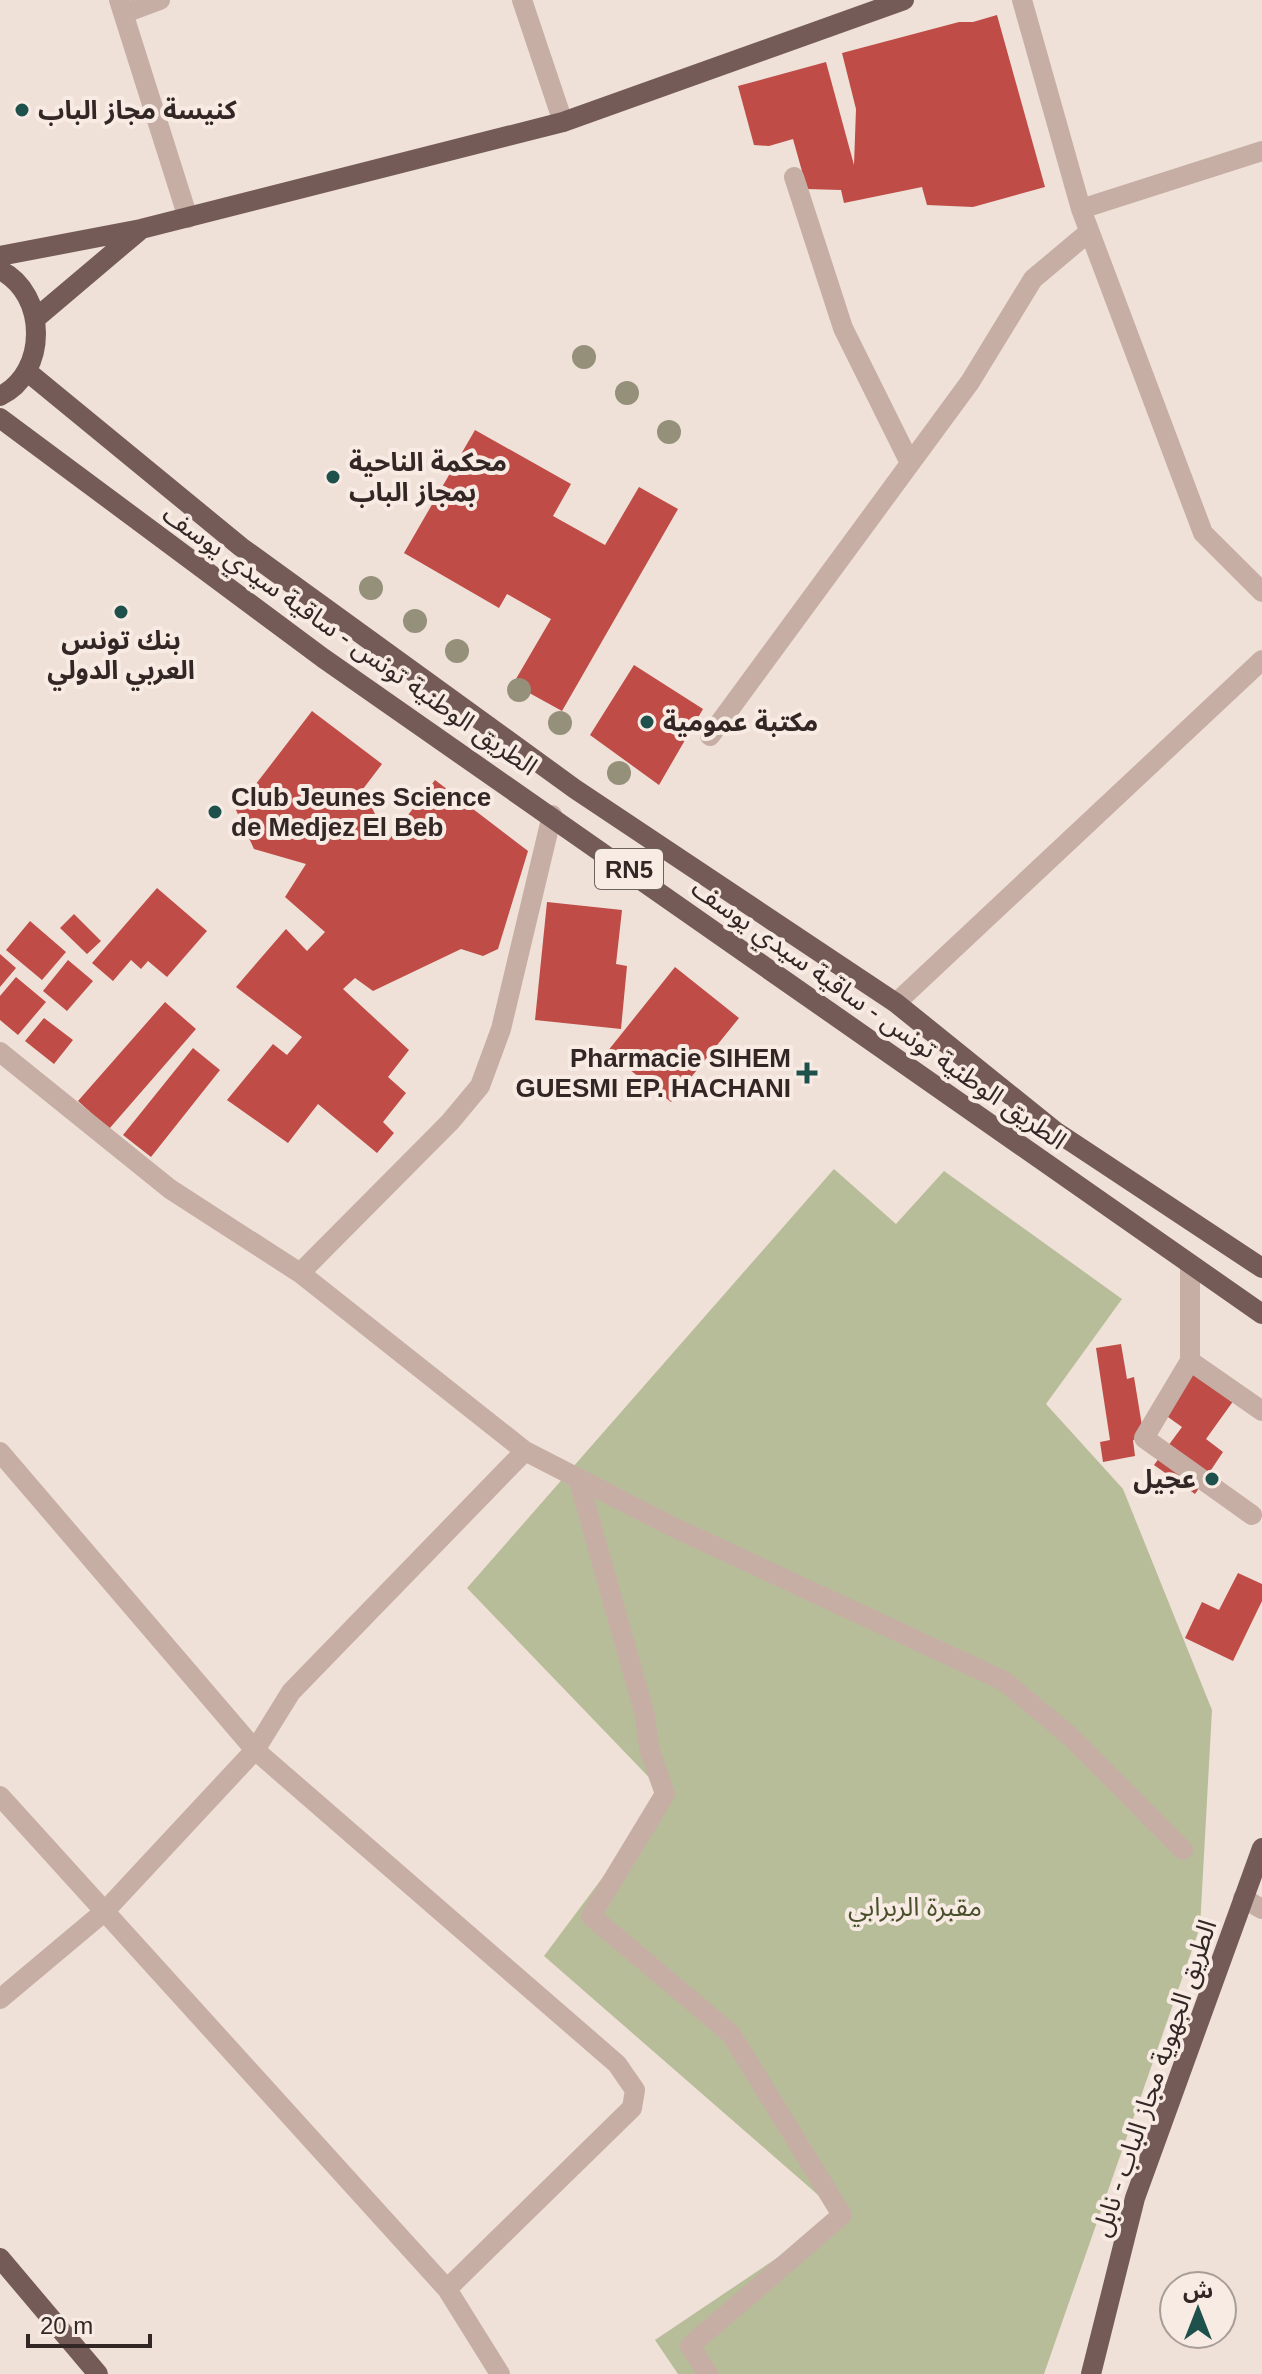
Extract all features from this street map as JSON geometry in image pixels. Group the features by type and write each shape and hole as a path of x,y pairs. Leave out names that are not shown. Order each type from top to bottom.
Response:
{"main road":[{"path":"0,256 188,218 563,122 904,0"},
{"path":"35,319 141,229"},
{"path":"0,270 19,284 35,319 36,354 29,373 0,396"},
{"name":"الطريق الوطنية تونس - ساقية سيدي يوسف","path":"29,373 266,566 575,789 896,1003 1055,1131 1262,1268"},
{"name":"الطريق الوطنية تونس - ساقية سيدي يوسف","path":"0,418 323,658 552,815 1262,1314"},
{"name":"الطريق الجهوية مجاز الباب - نابل","path":"1091,2374 1135,2198 1262,1848"},
{"path":"0,2258 98,2374"}],"street":[{"path":"160,0 122,6 188,218"},
{"path":"522,0 563,122"},
{"path":"1022,0 1081,209 1203,533 1262,592"},
{"path":"1081,209 1262,151"},
{"path":"794,177 843,328 910,463"},
{"path":"710,736 970,382 1033,279 1089,232"},
{"path":"896,1003 1262,660"},
{"path":"300,1273 450,1122 480,1086 501,1029 552,815"},
{"path":"0,1052 170,1189 300,1273 525,1451 673,1527 1004,1681 1072,1738 1183,1850"},
{"path":"1190,1264 1190,1361 1144,1438 1259,1511"},
{"path":"1190,1361 1262,1411"},
{"path":"0,1999 105,1911 255,1750 291,1692 525,1451"},
{"path":"0,1452 255,1750 617,2064 635,2090 632,2108 447,2289"},
{"path":"578,1478 645,1715 649,1748 665,1794 591,1916 731,2034 842,2215 690,2346 708,2374"},
{"path":"0,1796 447,2289 500,2374"},
{"path":"1243,1898 1262,1909"}],"green space":[{"name":"مقبرة الربرابي","path":"834,1169 896,1224 944,1171 1122,1299 1046,1404 1123,1489 1212,1710 1200,1927 1044,2374 678,2374 655,2340 841,2215 544,1956 665,1794 467,1588"}],"building":[{"path":"997,15 1045,187 973,207 927,205 922,187 844,203 841,190 807,189 793,139 769,146 754,145 738,86 826,62 854,165 856,109 842,53"},
{"path":"475,430 571,484 553,516 605,545 639,487 678,509 562,711 513,684 551,619 507,594 499,608 404,553"},
{"name":"مكتبة عمومية","path":"634,665 703,709 659,785 590,735"},
{"path":"312,711 382,764 363,789 388,841 435,780 528,851 498,949 483,956 461,949 373,991 355,978 343,989 409,1050 388,1077 406,1093 383,1122 394,1133 377,1153 318,1104 288,1143 227,1100 273,1044 287,1055 302,1037 236,987 286,929 307,951 325,932 285,897 306,864 254,849 236,810"},
{"path":"157,888 207,931 167,977 148,961 141,969 131,960 113,981 92,963"},
{"path":"547,902 622,910 616,964 627,966 621,1029 535,1020"},
{"path":"74,914 101,941 87,954 60,928"},
{"path":"30,921 66,952 42,980 6,950"},
{"path":"0,954 16,968 0,987"},
{"path":"68,960 93,981 67,1011 43,991"},
{"path":"675,967 739,1018 671,1102 607,1052"},
{"path":"16,977 46,1002 18,1035 0,1020 0,996"},
{"path":"165,1002 196,1029 109,1129 78,1101"},
{"path":"44,1018 73,1040 54,1064 25,1041"},
{"path":"193,1048 220,1070 151,1157 123,1135"},
{"path":"1121,1344 1127,1379 1134,1377 1144,1438 1133,1440 1135,1456 1103,1462 1100,1442 1110,1440 1096,1348"},
{"path":"1192,1370 1234,1400 1206,1439 1223,1452 1195,1494 1154,1465 1182,1427 1161,1412"},
{"path":"1238,1573 1262,1584 1262,1601 1233,1661 1185,1638 1202,1602 1219,1610"}],"place":[{"name":"كنيسة مجاز الباب","path":"22,110"},
{"name":"محكمة الناحية بمجاز الباب","path":"333,477"},
{"name":"بنك تونس العربي الدولي","path":"121,612"},
{"name":"مكتبة عمومية","path":"647,722"},
{"name":"Club Jeunes Science de Medjez El Beb","path":"215,812"},
{"name":"Pharmacie SIHEM GUESMI EP. HACHANI","path":"807,1073"},
{"name":"عجيل","path":"1212,1479"}]}
